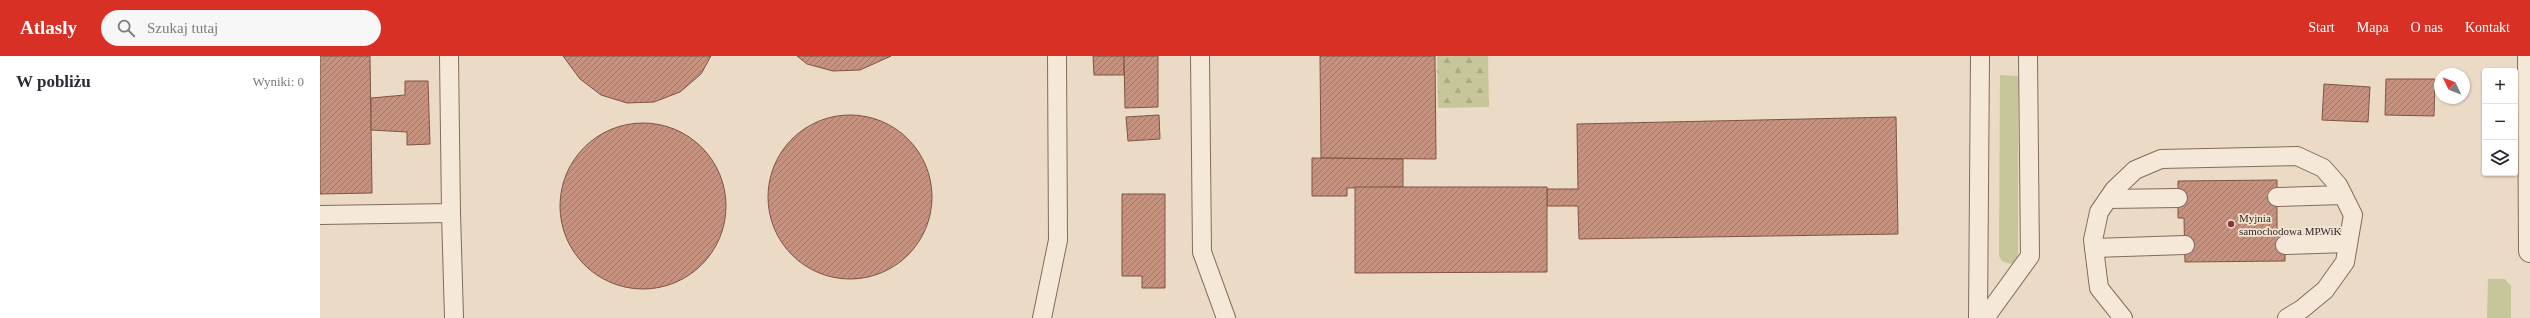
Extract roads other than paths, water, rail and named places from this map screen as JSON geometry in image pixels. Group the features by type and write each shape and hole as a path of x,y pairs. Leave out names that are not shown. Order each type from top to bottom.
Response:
{"street":[{"path":"2529,56 2530,251"}],"lane":[{"path":"449,56 454,318"},
{"path":"1042,318 1058,240 1057,56"},
{"path":"1200,56 1202,252 1226,318"},
{"path":"1978,318 1980,56"},
{"path":"1985,318 2030,256 2028,56"},
{"path":"2123,318 2099,288 2093,240 2100,212 2108,199 2135,170 2161,159 2297,156 2323,168 2338,185 2353,215 2345,262 2325,290 2302,310 2287,318"},
{"path":"2277,197 2343,195"},
{"path":"2108,199 2178,198"},
{"path":"320,215 451,213"},
{"path":"2285,245 2348,243"},
{"path":"2094,248 2185,245"}],"place":[{"name":"Myjnia samochodowa MPWiK","path":"2231,224"}]}
